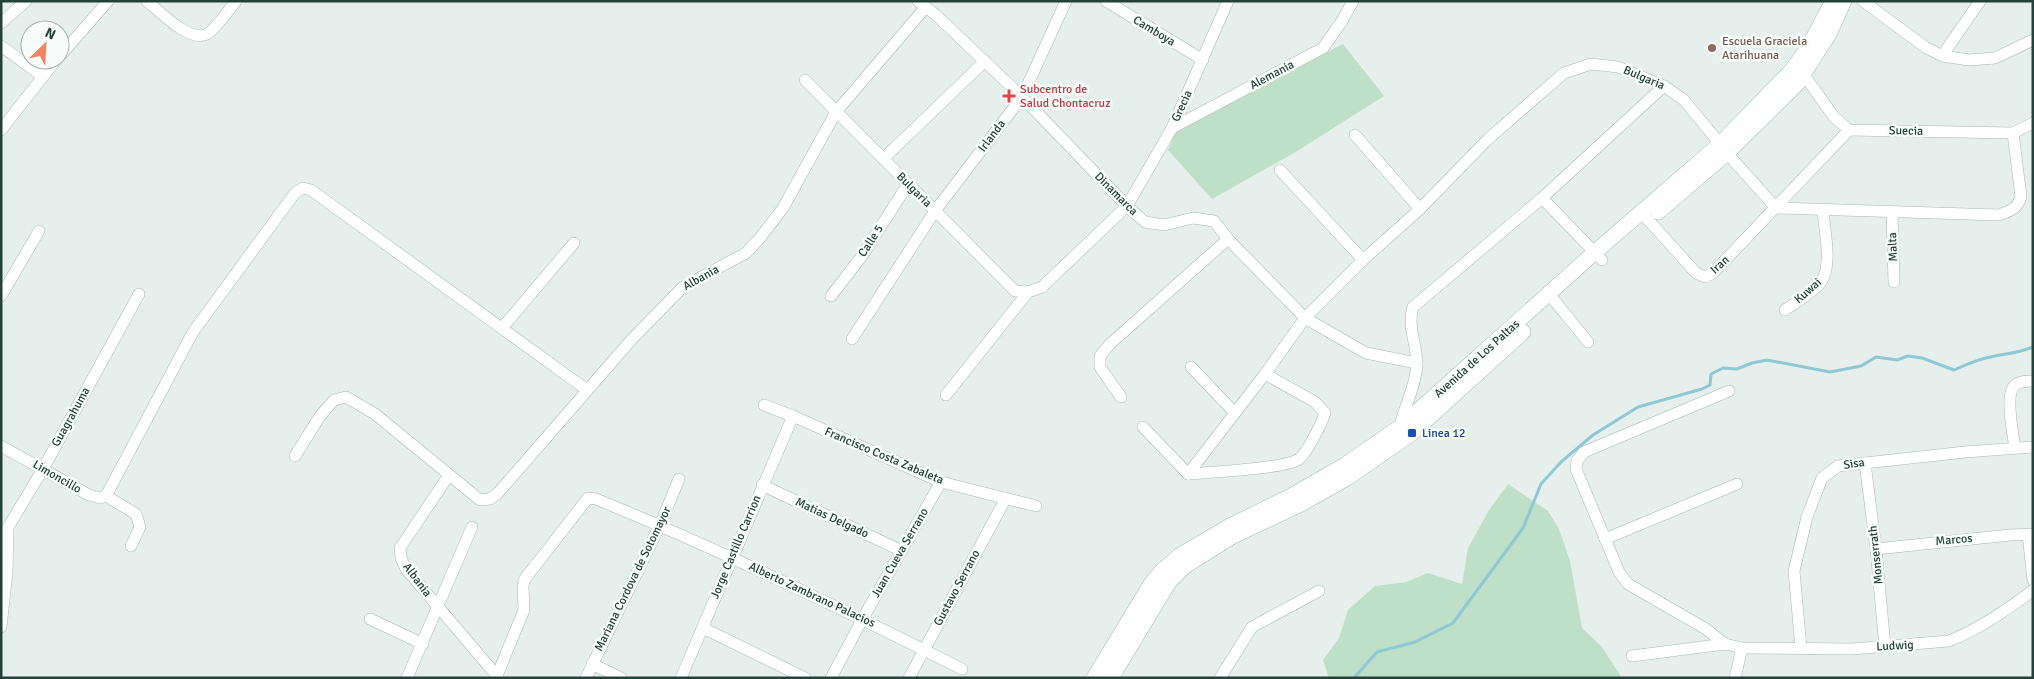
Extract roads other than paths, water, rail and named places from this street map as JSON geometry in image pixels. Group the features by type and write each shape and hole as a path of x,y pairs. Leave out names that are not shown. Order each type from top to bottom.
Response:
{"main road":[{"name":"Avenida de Los Paltas","path":"1724,149 1792,70 1808,48 1833,1"},
{"name":"Avenida de Los Paltas","path":"1111,678 1169,582 1185,566 1233,536 1298,505 1347,478 1403,432 1599,256 1724,149 1804,75 1829,34 1844,1"},
{"name":"Avenida de Los Paltas","path":"1094,678 1151,584 1179,556 1230,526 1291,496 1403,432"}],"street":[{"path":"1,23 26,1"},
{"path":"70,45 108,1"},
{"path":"147,1 187,33 197,37 208,34 236,1"},
{"name":"Irlanda","path":"852,338 935,211 1022,97 1066,1"},
{"name":"Camboya","path":"1106,1 1202,60"},
{"name":"Grecia","path":"1028,292 1042,287 1127,206 1172,128 1228,1"},
{"name":"Alemania","path":"1172,128 1323,48 1353,1"},
{"path":"1863,1 1925,47 1942,56 1970,60 1996,58 2033,40"},
{"path":"1942,56 1980,1"},
{"name":"Dinamarca","path":"921,4 936,15 1022,97 1127,206 1145,222 1164,225 1193,218 1214,221 1228,239 1304,318 1366,353 1417,363"},
{"name":"Albania","path":"295,456 320,416 334,400 346,397 375,414 480,500 490,499 498,493 632,339 683,286 746,253 760,238 783,208 836,112 921,4"},
{"path":"1,46 42,76"},
{"path":"883,159 985,61"},
{"name":"Bulgaria","path":"1188,474 1265,374 1304,318 1363,260 1420,209 1487,140 1564,73 1591,64 1618,67 1664,86 1684,100 1776,208"},
{"path":"1,130 47,70"},
{"path":"1776,208 1850,130 1834,117 1804,75"},
{"name":"Bulgaria","path":"805,80 1016,291 1028,292"},
{"path":"1403,432 1417,363 1411,320 1413,307 1542,198 1664,86"},
{"name":"Suecia","path":"1850,130 2013,133 2033,123"},
{"path":"1776,208 1999,215 2010,211 2018,205 2021,197 2013,133"},
{"path":"1354,135 1420,209"},
{"path":"1280,170 1363,260"},
{"name":"Calle 5","path":"832,296 862,256 908,184"},
{"path":"106,496 193,332 296,193 302,188 311,190 587,390"},
{"path":"1542,198 1599,256"},
{"name":"Iran","path":"1645,216 1696,273 1705,277 1713,273 1776,208"},
{"name":"Kuwai","path":"1785,310 1820,283 1826,273 1827,262 1822,210"},
{"name":"Malta","path":"1892,212 1894,282"},
{"path":"1,296 39,231"},
{"path":"1121,397 1100,367 1100,356 1110,344 1228,239"},
{"path":"502,328 574,243"},
{"path":"946,395 1028,292"},
{"name":"Guagrahuma","path":"1,539 43,469 139,294"},
{"path":"1552,298 1588,342"},
{"path":"1191,367 1235,413"},
{"path":"1143,427 1188,474 1282,465 1299,459 1322,425 1325,413 1315,402 1265,374"},
{"path":"2015,448 2010,396 2014,386 2021,382 2033,381"},
{"path":"1725,644 1706,628 1628,584 1620,572 1605,539 1576,469 1577,461 1584,452 1729,391"},
{"name":"Francisco Costa Zabaleta","path":"764,405 941,482 1036,506"},
{"name":"Jorge Castillo Carrion","path":"681,678 793,416"},
{"name":"Limoncillo","path":"1,446 89,495 100,498 106,496 136,514 140,527 131,546"},
{"name":"Sisa","path":"1801,648 1794,571 1807,517 1822,478 1838,466 2033,447"},
{"name":"Monserrath","path":"1865,463 1876,549 1885,647"},
{"name":"Albania","path":"449,475 400,548 401,558 406,569 496,677"},
{"name":"Mariana Cordova de Sotomayor","path":"586,678 660,525 679,479"},
{"name":"Juan Cueva Serrano","path":"831,678 941,482"},
{"path":"1605,539 1737,484"},
{"name":"Matias Delgado","path":"762,485 902,551"},
{"name":"Alberto Zambrano Palacios","path":"496,677 524,610 524,580 588,498 596,499 660,525 732,557 863,618 962,669"},
{"name":"Gustavo Serrano","path":"909,678 1006,498"},
{"path":"1,627 7,572 8,527"},
{"path":"407,678 472,527"},
{"name":"Marcos","path":"1876,549 2010,535 2030,535"},
{"path":"2030,535 2033,580"},
{"name":"Ludwig","path":"1725,644 1742,648 1801,648 1885,647 1949,642 1963,636 2012,606 2033,590"},
{"path":"1220,678 1252,627 1319,591"},
{"path":"370,620 423,644"},
{"path":"703,628 805,678"},
{"path":"1632,656 1725,644"},
{"path":"1735,678 1742,648"},
{"path":"592,664 621,678"}],"waterway":[{"path":"1354,678 1377,652 1415,642 1453,623 1523,528 1541,484 1561,462 1593,435 1638,407 1702,389 1710,385 1711,374 1723,368 1737,369 1767,360 1830,372 1861,366 1876,357 1897,360 1908,356 1922,358 1954,370 1985,358 2018,352 2033,347"}],"place":[{"name":"Escuela Graciela Atarihuana","path":"1712,48"},
{"name":"Subcentro de Salud Chontacruz","path":"1009,96"},
{"name":"Linea 12","path":"1412,433"}]}
